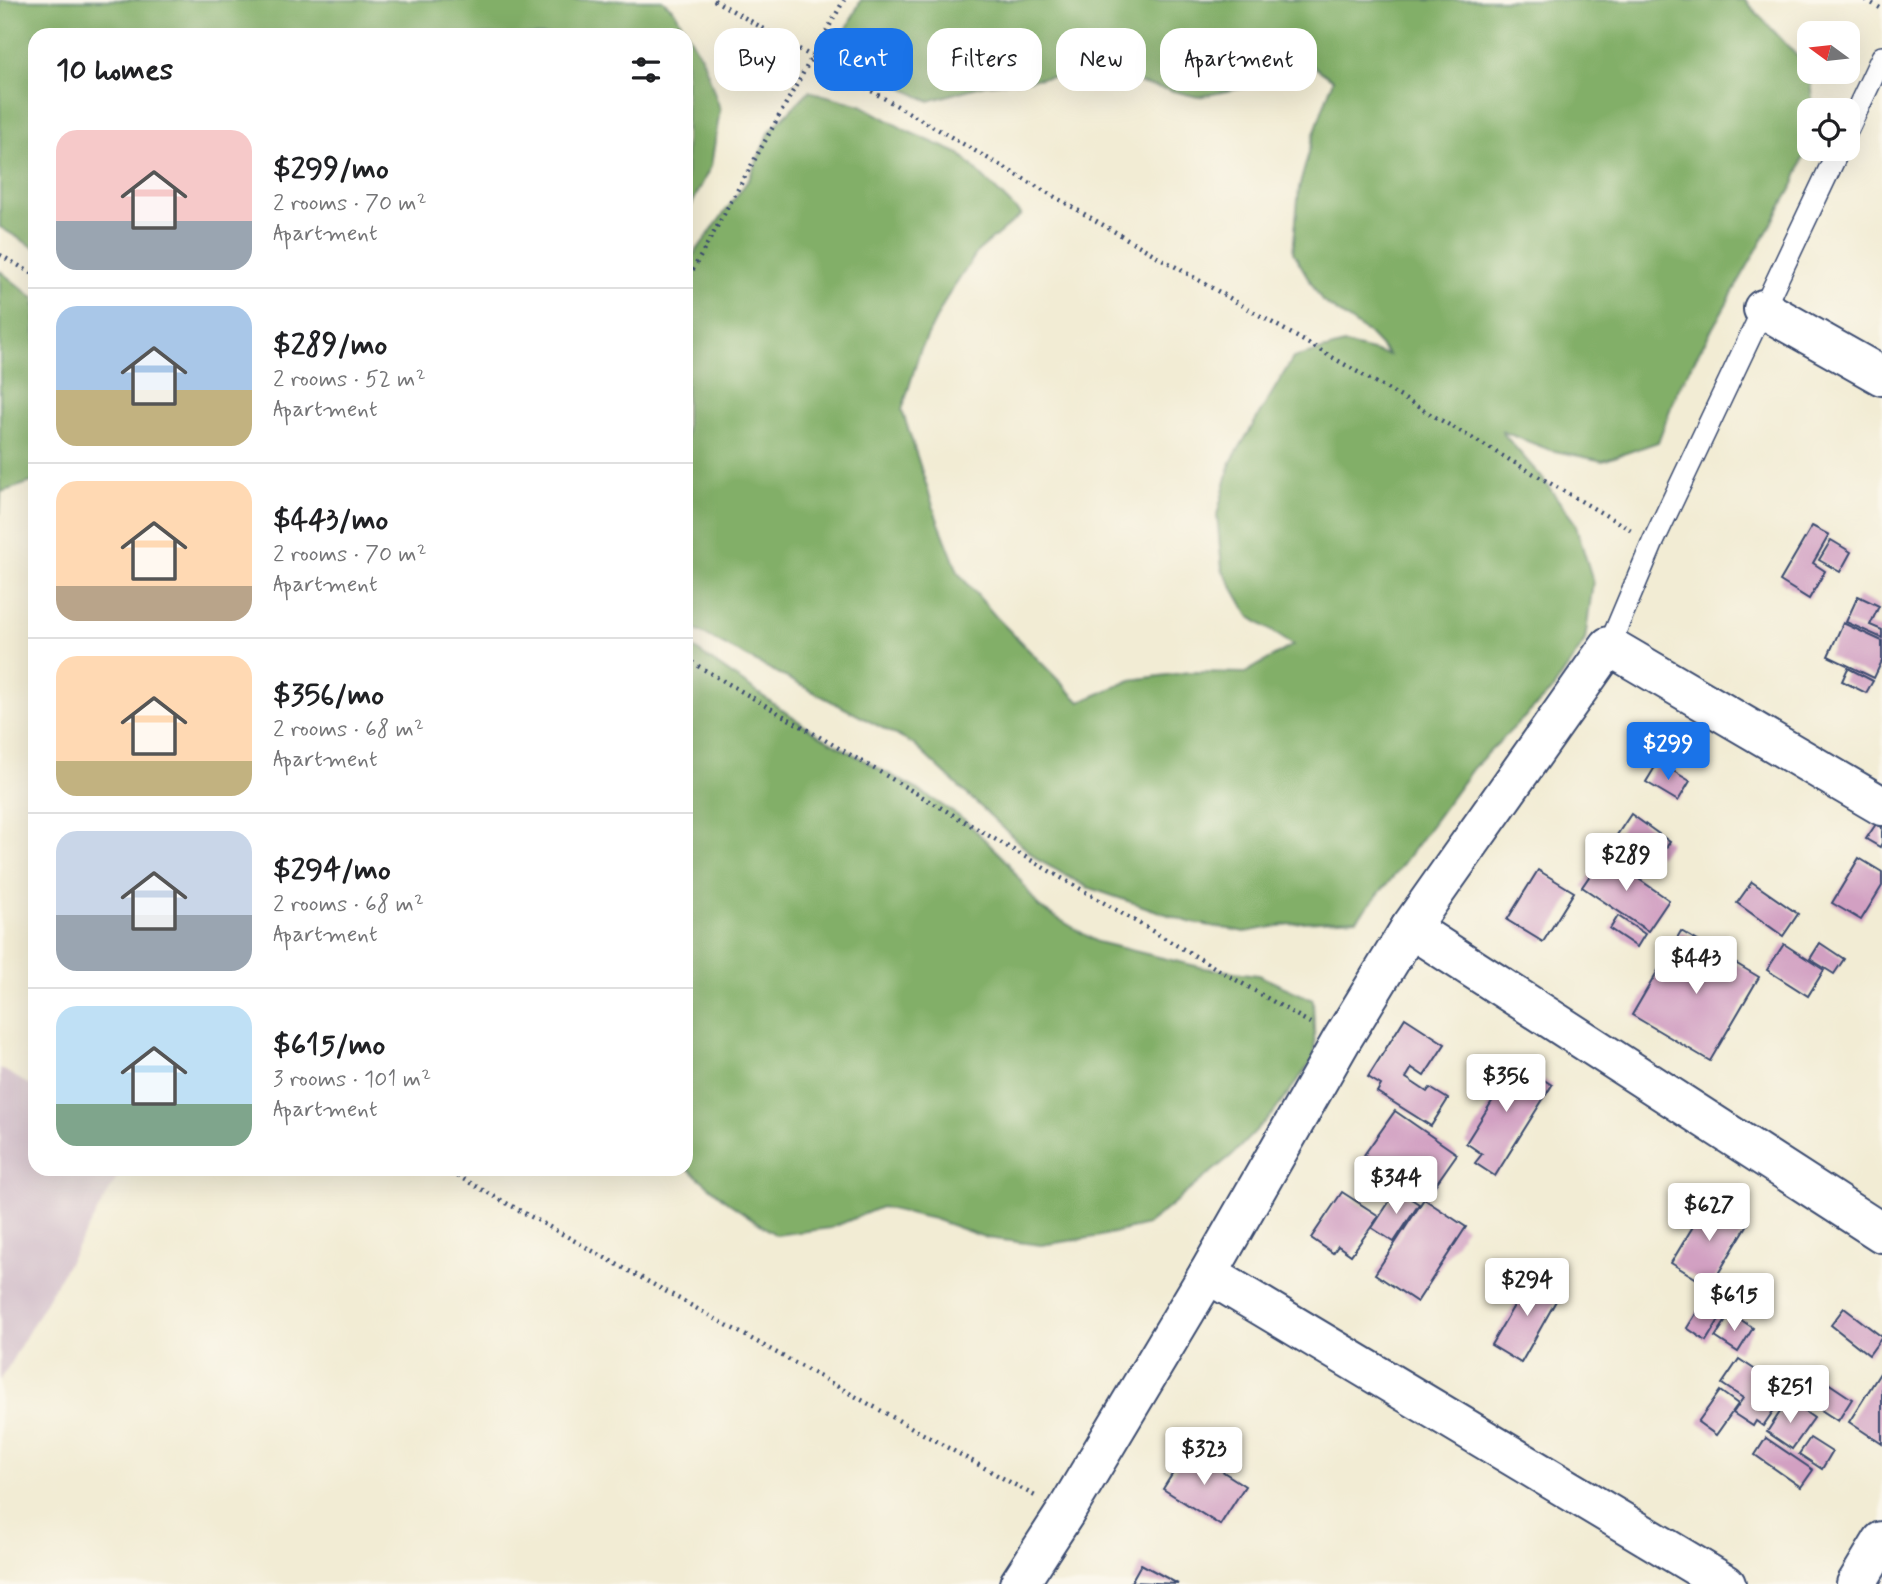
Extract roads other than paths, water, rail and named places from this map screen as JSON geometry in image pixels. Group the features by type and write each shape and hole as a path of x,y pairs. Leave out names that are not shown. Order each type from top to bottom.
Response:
{"street":[{"path":"1763,309 1882,376"},
{"path":"1019,1584 1065,1513 1208,1274 1341,1041 1410,928 1609,646 1882,806"},
{"path":"1410,928 1882,1233"},
{"path":"1208,1274 1726,1584"},
{"path":"1856,1584 1882,1541"}],"lane":[{"path":"1860,104 1882,57"},
{"path":"1609,646 1653,542 1833,161"}]}
